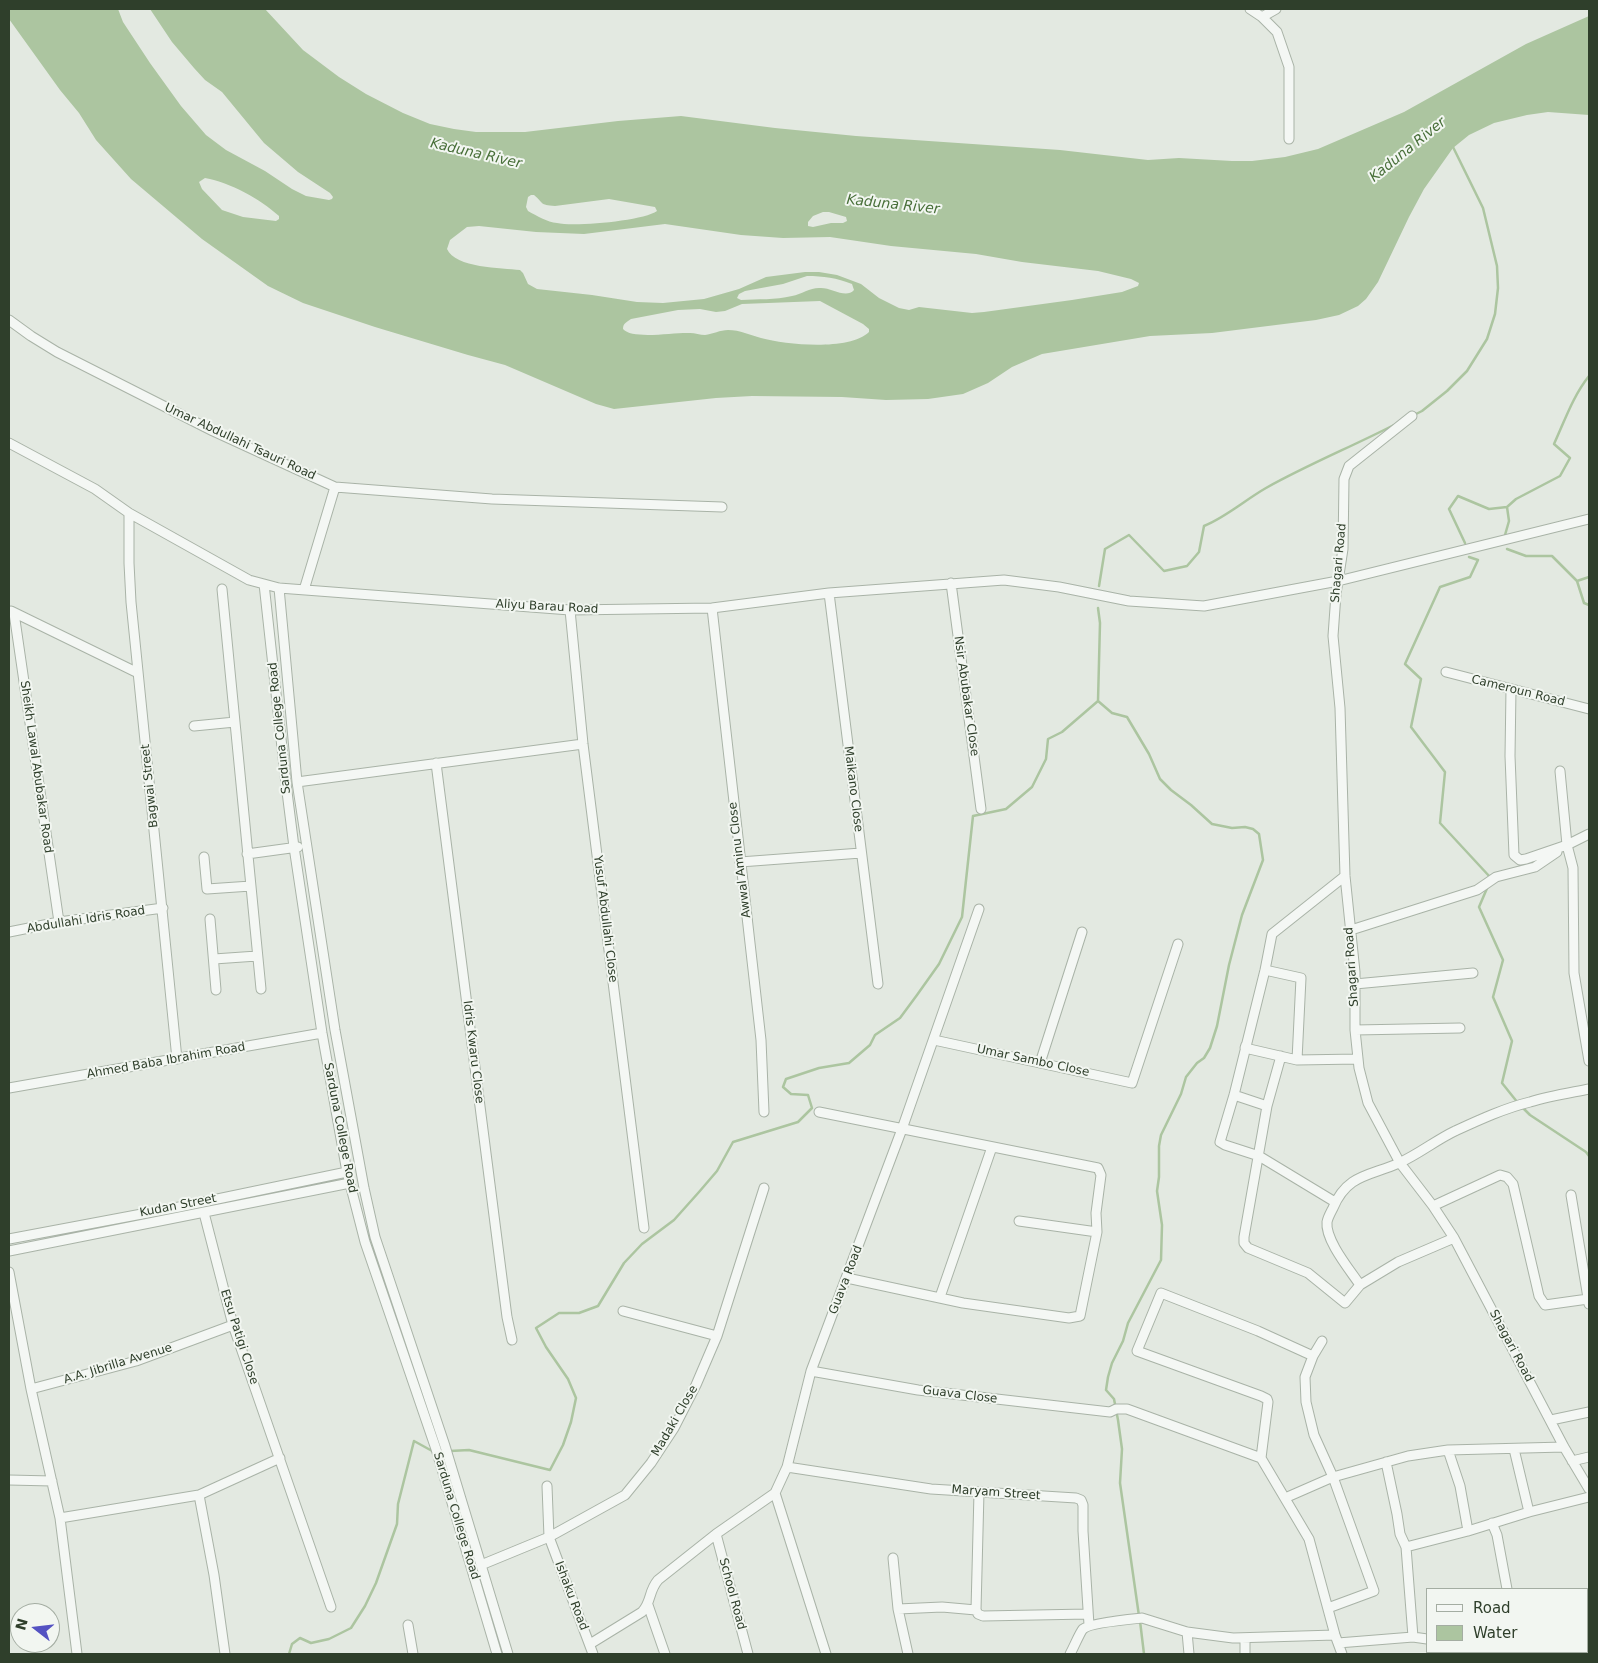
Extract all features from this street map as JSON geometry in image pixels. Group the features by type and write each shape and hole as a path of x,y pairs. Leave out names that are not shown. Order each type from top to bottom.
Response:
{"street":[{"path":"1250,9 1262,17 1277,32 1289,67 1289,138"},
{"path":"1262,17 1276,9"},
{"name":"Umar Abdullahi Tsauri Road","path":"9,320 57,352 213,431 335,486 492,499 722,507"},
{"name":"Shagari Road","path":"1412,416 1349,466 1344,478 1343,549 1333,636 1340,708 1345,876 1355,984 1359,1068 1368,1104 1400,1163 1433,1206 1454,1238 1572,1461 1589,1489"},
{"name":"Aliyu Barau Road","path":"9,443 95,489 129,513 249,580 279,588 570,610 712,608 829,593 1004,580 1059,587 1129,601 1204,606 1338,581 1589,519"},
{"path":"304,590 335,486"},
{"name":"Bagwai Street","path":"129,513 131,602 177,1059"},
{"name":"Nsir Abubakar Close","path":"951,583 981,809"},
{"name":"Sarduna College Road","path":"264,584 294,847 322,1033 347,1172 365,1242 440,1448"},
{"name":"Sarduna College Road","path":"279,588 297,782 337,1040 364,1188 375,1237 440,1448 481,1565 508,1654"},
{"path":"222,589 261,989"},
{"name":"Maikano Close","path":"829,593 878,984"},
{"name":"Awwal Aminu Close","path":"712,608 761,1040 764,1112"},
{"name":"Yusuf Abdullahi Close","path":"570,610 583,744 644,1228"},
{"path":"11,611 138,673"},
{"name":"Sheikh Lawal Abubakar Road","path":"11,611 59,922"},
{"name":"Cameroun Road","path":"1446,672 1589,709"},
{"path":"1511,689 1510,756 1514,855 1520,860 1526,859 1567,845"},
{"path":"194,726 235,722"},
{"path":"297,782 583,744"},
{"name":"Idris Kwaru Close","path":"436,763 507,1317 512,1340"},
{"path":"1560,771 1567,845 1573,868 1574,973 1589,1061"},
{"path":"1350,930 1477,890 1491,880 1535,866 1567,845 1589,834"},
{"path":"247,854 306,845"},
{"path":"740,862 862,853"},
{"path":"204,858 207,889 251,886"},
{"path":"1335,1202 1259,1156 1220,1142 1234,1095 1272,934 1345,876"},
{"name":"Abdullahi Idris Road","path":"9,932 59,922 163,908"},
{"name":"Guava Road","path":"775,1493 787,1467 811,1371 934,1040 978,909"},
{"path":"210,918 216,990"},
{"path":"1040,1063 1082,932"},
{"name":"Umar Sambo Close","path":"934,1040 1132,1083 1178,944"},
{"path":"214,959 257,956"},
{"path":"1265,970 1301,978 1297,1060"},
{"path":"1355,984 1473,973"},
{"path":"1356,1030 1460,1028"},
{"name":"Ahmed Baba Ibrahim Road","path":"9,1088 322,1033"},
{"path":"1246,1045 1245,1048 1297,1060 1358,1059"},
{"path":"1281,1056 1267,1106 1244,1243 1248,1248 1308,1273 1345,1303 1360,1284 1398,1262 1454,1238"},
{"path":"1360,1284 1343,1261 1329,1234 1328,1220 1335,1202 1344,1188 1353,1180 1400,1163 1454,1132 1513,1107 1589,1089"},
{"path":"1234,1095 1267,1106"},
{"path":"819,1112 1098,1168 1101,1175 1096,1213 1097,1232 1080,1316 1069,1318 963,1303 847,1278"},
{"path":"940,1297 992,1147"},
{"name":"Kudan Street","path":"9,1239 347,1172"},
{"path":"1433,1206 1500,1175 1507,1177 1513,1184 1539,1296 1545,1305 1589,1301 1571,1195"},
{"path":"9,1251 350,1183"},
{"name":"Madaki Close","path":"481,1565 549,1537 625,1495 651,1464 674,1428 696,1385 717,1336 764,1188"},
{"name":"Etsu Patigi Close","path":"204,1213 233,1325 331,1607"},
{"path":"1019,1221 1097,1232"},
{"path":"9,1272 31,1389 60,1518 76,1654"},
{"path":"1313,1356 1258,1331 1161,1293 1137,1351 1267,1399 1261,1458 1309,1538 1342,1654"},
{"path":"622,1311 717,1336"},
{"name":"A.A. Jibrilla Avenue","path":"31,1389 136,1361 233,1325"},
{"path":"1322,1341 1313,1356 1305,1377 1306,1402 1314,1435 1333,1476 1374,1591 1328,1608"},
{"name":"Guava Close","path":"811,1371 918,1390 1110,1412 1116,1409 1127,1409 1261,1458"},
{"path":"1550,1420 1589,1412"},
{"path":"1285,1498 1333,1476 1408,1456 1448,1450 1564,1446"},
{"path":"1514,1449 1529,1512"},
{"path":"1448,1450 1460,1486 1468,1531"},
{"path":"1572,1461 1589,1457"},
{"path":"60,1518 200,1495 280,1458"},
{"path":"1386,1462 1398,1514 1400,1534 1406,1547 1413,1637"},
{"name":"Sarduna College Road","path":"445,1463 497,1654"},
{"name":"Maryam Street","path":"787,1467 931,1489 1076,1498 1081,1500 1083,1505 1089,1625"},
{"path":"9,1480 52,1481"},
{"name":"Ishaku Road","path":"547,1486 549,1537 593,1654"},
{"path":"979,1492 976,1610 978,1614 983,1616 1088,1614"},
{"path":"590,1644 642,1612 648,1605 652,1587 658,1580 716,1534 775,1493 826,1654"},
{"path":"200,1495 225,1654"},
{"path":"1406,1547 1589,1497"},
{"path":"1492,1523 1500,1551 1507,1588"},
{"name":"School Road","path":"716,1534 748,1654"},
{"path":"893,1558 898,1609 908,1654"},
{"path":"648,1605 665,1654"},
{"path":"898,1609 942,1607 976,1610"},
{"path":"1070,1654 1082,1630 1089,1625 1138,1618 1187,1632 1233,1638 1426,1638"},
{"path":"408,1625 414,1654"},
{"path":"1187,1632 1189,1654"},
{"path":"1244,1638 1245,1654"}],"water":[{"name":"Kaduna River","path":"9,9 118,9 123,22 150,63 181,106 206,135 226,150 265,171 292,189 306,196 329,200 333,197 330,193 298,172 264,143 222,92 205,80 194,68 172,42 150,9 265,9 303,50 339,77 366,94 403,113 430,124 454,129 476,132 525,132 681,116 856,136 1060,150 1148,160 1179,158 1232,161 1252,161 1285,157 1318,149 1404,112 1526,44 1589,16 1589,115 1548,112 1527,115 1494,123 1469,135 1453,148 1424,189 1378,282 1366,299 1358,306 1339,315 1316,320 1212,333 1150,336 1042,354 1012,367 988,383 963,394 928,399 886,400 842,397 752,396 614,409 596,404 505,365 375,327 303,303 268,286 202,239 131,179 96,140 79,113 60,90 9,19","holes":["205,178 235,187 263,203 279,216 279,219 276,221 243,217 222,210 202,189 199,182","534,195 542,203 550,206 609,199 655,207 657,211 638,218 592,224 566,224 542,218 528,211 526,207 528,197","823,212 846,217 847,221 813,227 808,226 808,222 813,216","665,224 741,235 783,238 830,237 891,246 976,254 1022,262 1098,271 1131,279 1139,283 1138,286 1122,292 972,313 919,307 909,310 899,308 879,298 861,284 837,275 819,272 766,277 739,289 704,299 663,303 637,302 537,289 528,284 520,270 469,263 459,260 447,249 450,240 467,227 479,226 536,232 584,234","807,276 841,280 852,284 854,290 843,293 825,288 817,288 779,298 741,300 737,298 739,294 745,291 783,284","820,301 863,324 869,329 869,332 860,338 847,342 817,345 772,341 732,330 705,335 690,333 644,335 635,334 623,329 624,324 631,319 678,310 725,311 742,304"]}],"waterway":[{"path":"1414,415 1447,391 1467,371 1487,339 1495,314 1498,288 1497,266 1483,208 1453,147"},
{"path":"1465,543 1449,509 1458,496 1489,509 1507,507 1516,499 1560,476 1570,458 1554,444 1574,400 1589,376"},
{"path":"1099,586 1105,549 1129,535 1164,571 1187,566 1199,552 1204,526 1282,480 1394,425"},
{"path":"1505,535 1509,521 1507,507"},
{"path":"1507,549 1526,556 1552,556 1577,581 1584,603 1589,605"},
{"path":"1469,557 1478,560 1470,577 1440,587 1405,664 1421,679 1411,727 1445,772 1440,823 1490,877"},
{"path":"1577,581 1589,577"},
{"path":"450,1451 469,1450 550,1470 563,1445 571,1422 576,1398 568,1379 546,1347 536,1328 559,1313 579,1313 598,1306 624,1263 642,1244 674,1220 717,1171 733,1142 798,1122 812,1108 808,1095 791,1094 783,1087 786,1079 819,1068 849,1063 870,1045 875,1035 900,1018 939,964 962,917 973,816 1006,809 1032,787 1046,759 1048,739 1062,732 1098,701 1100,623 1098,608"},
{"path":"1098,701 1112,713 1127,717 1149,754 1160,779 1212,824 1232,828 1245,827 1253,829 1259,834 1263,860 1242,915 1229,965 1217,1026 1210,1048 1204,1058 1197,1063 1186,1077 1181,1094 1161,1135 1157,1191 1162,1225 1161,1260 1128,1323 1123,1341 1112,1363 1108,1377 1106,1390 1114,1399 1122,1449 1120,1483 1139,1616"},
{"path":"1488,886 1479,907 1503,960 1493,997 1512,1041 1502,1083 1518,1103"},
{"path":"1522,1107 1530,1115 1586,1152 1589,1156"},
{"path":"289,1654 292,1644 300,1638 311,1643 329,1639 351,1628 365,1606 376,1583 397,1524 398,1504 414,1441 434,1452"},
{"path":"1140,1621 1144,1654"}]}
